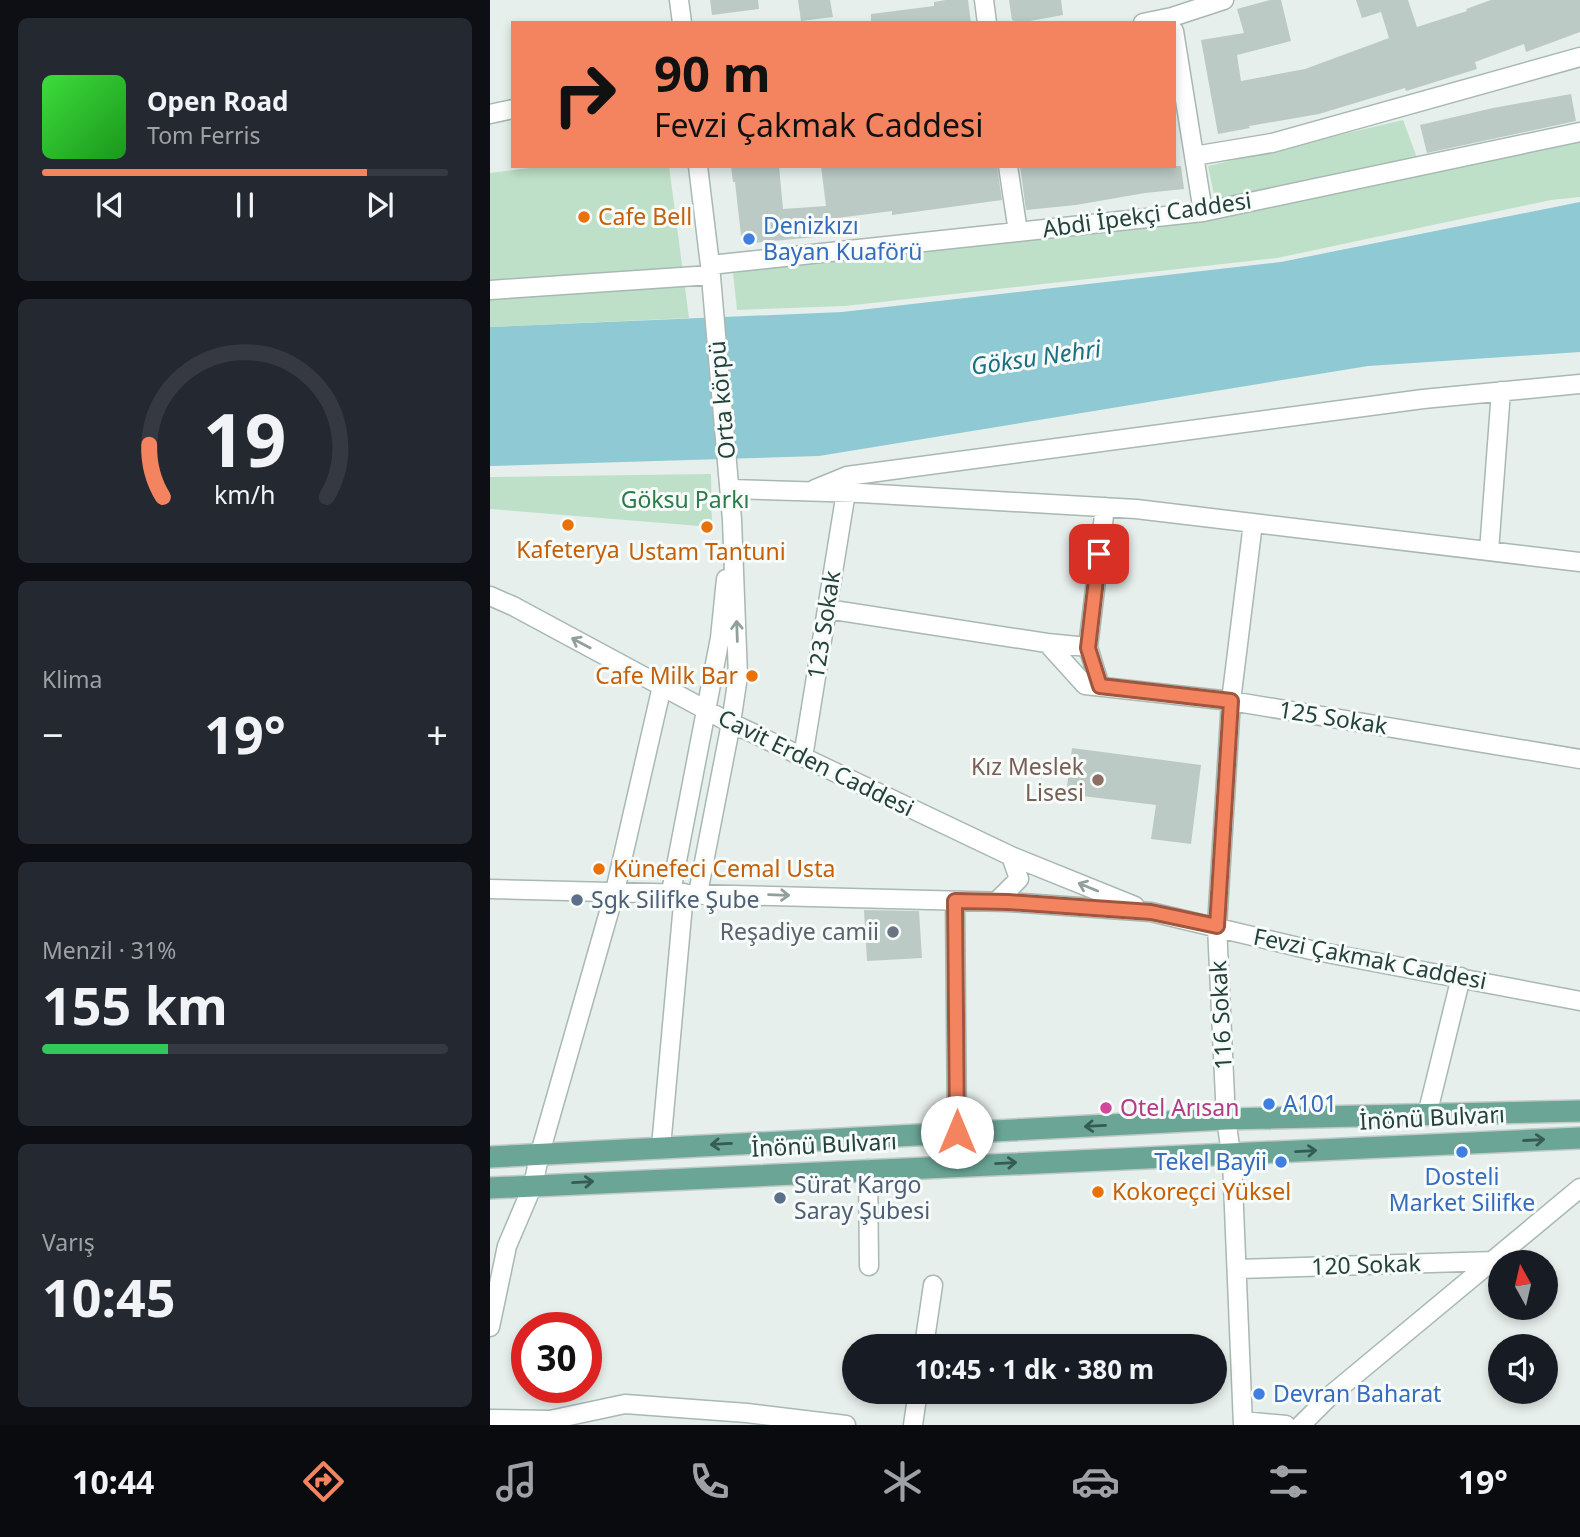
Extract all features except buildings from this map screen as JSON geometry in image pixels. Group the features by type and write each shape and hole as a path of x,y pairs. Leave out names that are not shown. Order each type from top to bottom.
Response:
{"main road":[{"name":"İnönü Bulvarı","path":"490,1157 1226,1119 1580,1111"},
{"name":"İnönü Bulvarı","path":"490,1188 1580,1138"}],"street":[{"path":"679,0 682,21"},
{"path":"984,0 987,21"},
{"path":"1155,21 1172,18 1224,0"},
{"path":"1176,42 1203,212"},
{"path":"1195,156 1272,143 1580,57"},
{"path":"490,114 511,109"},
{"name":"Abdi İpekçi Caddesi","path":"490,290 710,270 1203,212 1580,132"},
{"name":"Orta körpü","path":"698,168 732,520"},
{"path":"1008,168 1018,232"},
{"path":"807,491 847,476 1423,399 1580,384"},
{"path":"1489,551 1501,391"},
{"path":"730,489 846,492 1105,507 1580,562"},
{"name":"123 Sokak","path":"803,757 846,492"},
{"path":"1093,685 1088,648 1105,507"},
{"path":"661,1147 684,893 706,710 720,638 732,520"},
{"path":"684,893 731,723 738,676 732,520"},
{"name":"116 Sokak","path":"1243,1423 1217,926 1231,701 1253,523"},
{"name":"Cavit Erden Caddesi","path":"490,596 731,723 1011,856 1151,912"},
{"path":"827,610 1088,648"},
{"path":"1047,643 1093,685"},
{"name":"125 Sokak","path":"1093,685 1231,701 1580,759"},
{"path":"490,1327 507,1246 533,1185 615,891 662,686"},
{"path":"996,902 1019,879 1011,856"},
{"name":"Fevzi Çakmak Caddesi","path":"490,889 996,902 1151,912 1311,950 1580,1001"},
{"path":"955,901 957,1132"},
{"path":"1427,1115 1461,977"},
{"path":"868,1169 869,1266"},
{"path":"1507,1250 1580,1188"},
{"name":"120 Sokak","path":"1237,1269 1488,1261"},
{"path":"1301,1425 1332,1394 1488,1266"},
{"path":"926,1334 933,1285"},
{"path":"490,1419 550,1420 625,1404 747,1413 846,1425"},
{"path":"913,1425 916,1404"},
{"path":"1243,1423 1286,1425"}],"green space":[{"path":"1403,120 1423,174 1580,140 1580,197 1551,200 1277,258 845,306 737,310 733,273 1216,204 1208,166"},
{"path":"530,168 669,168 689,318 490,327 490,173"},
{"name":"Göksu Parkı","path":"711,474 712,527 490,509 490,477"}],"water":[{"name":"Göksu Nehri","path":"1580,202 1580,352 1368,366 819,456 490,466 490,327 842,312 1281,262"}],"place":[{"name":"Cafe Bell","path":"584,217"},
{"name":"Denizkızı Bayan Kuaförü","path":"749,239"},
{"name":"Kafeterya","path":"568,525"},
{"name":"Ustam Tantuni","path":"707,527"},
{"name":"Cafe Milk Bar","path":"752,676"},
{"name":"Kız Meslek Lisesi","path":"1098,780"},
{"name":"Künefeci Cemal Usta","path":"599,869"},
{"name":"Sgk Silifke Şube","path":"577,900"},
{"name":"Reşadiye camii","path":"893,932"},
{"name":"A101","path":"1269,1104"},
{"name":"Otel Arısan","path":"1106,1108"},
{"name":"Dosteli Market Silifke","path":"1462,1152"},
{"name":"Tekel Bayii","path":"1281,1162"},
{"name":"Kokoreçci Yüksel","path":"1098,1192"},
{"name":"Sürat Kargo Saray Şubesi","path":"780,1198"},
{"name":"Devran Baharat","path":"1259,1394"}],"route":[{"path":"957,1132 955,901 1151,912 1217,926 1231,701 1100,686 1088,648 1099,554"}]}
